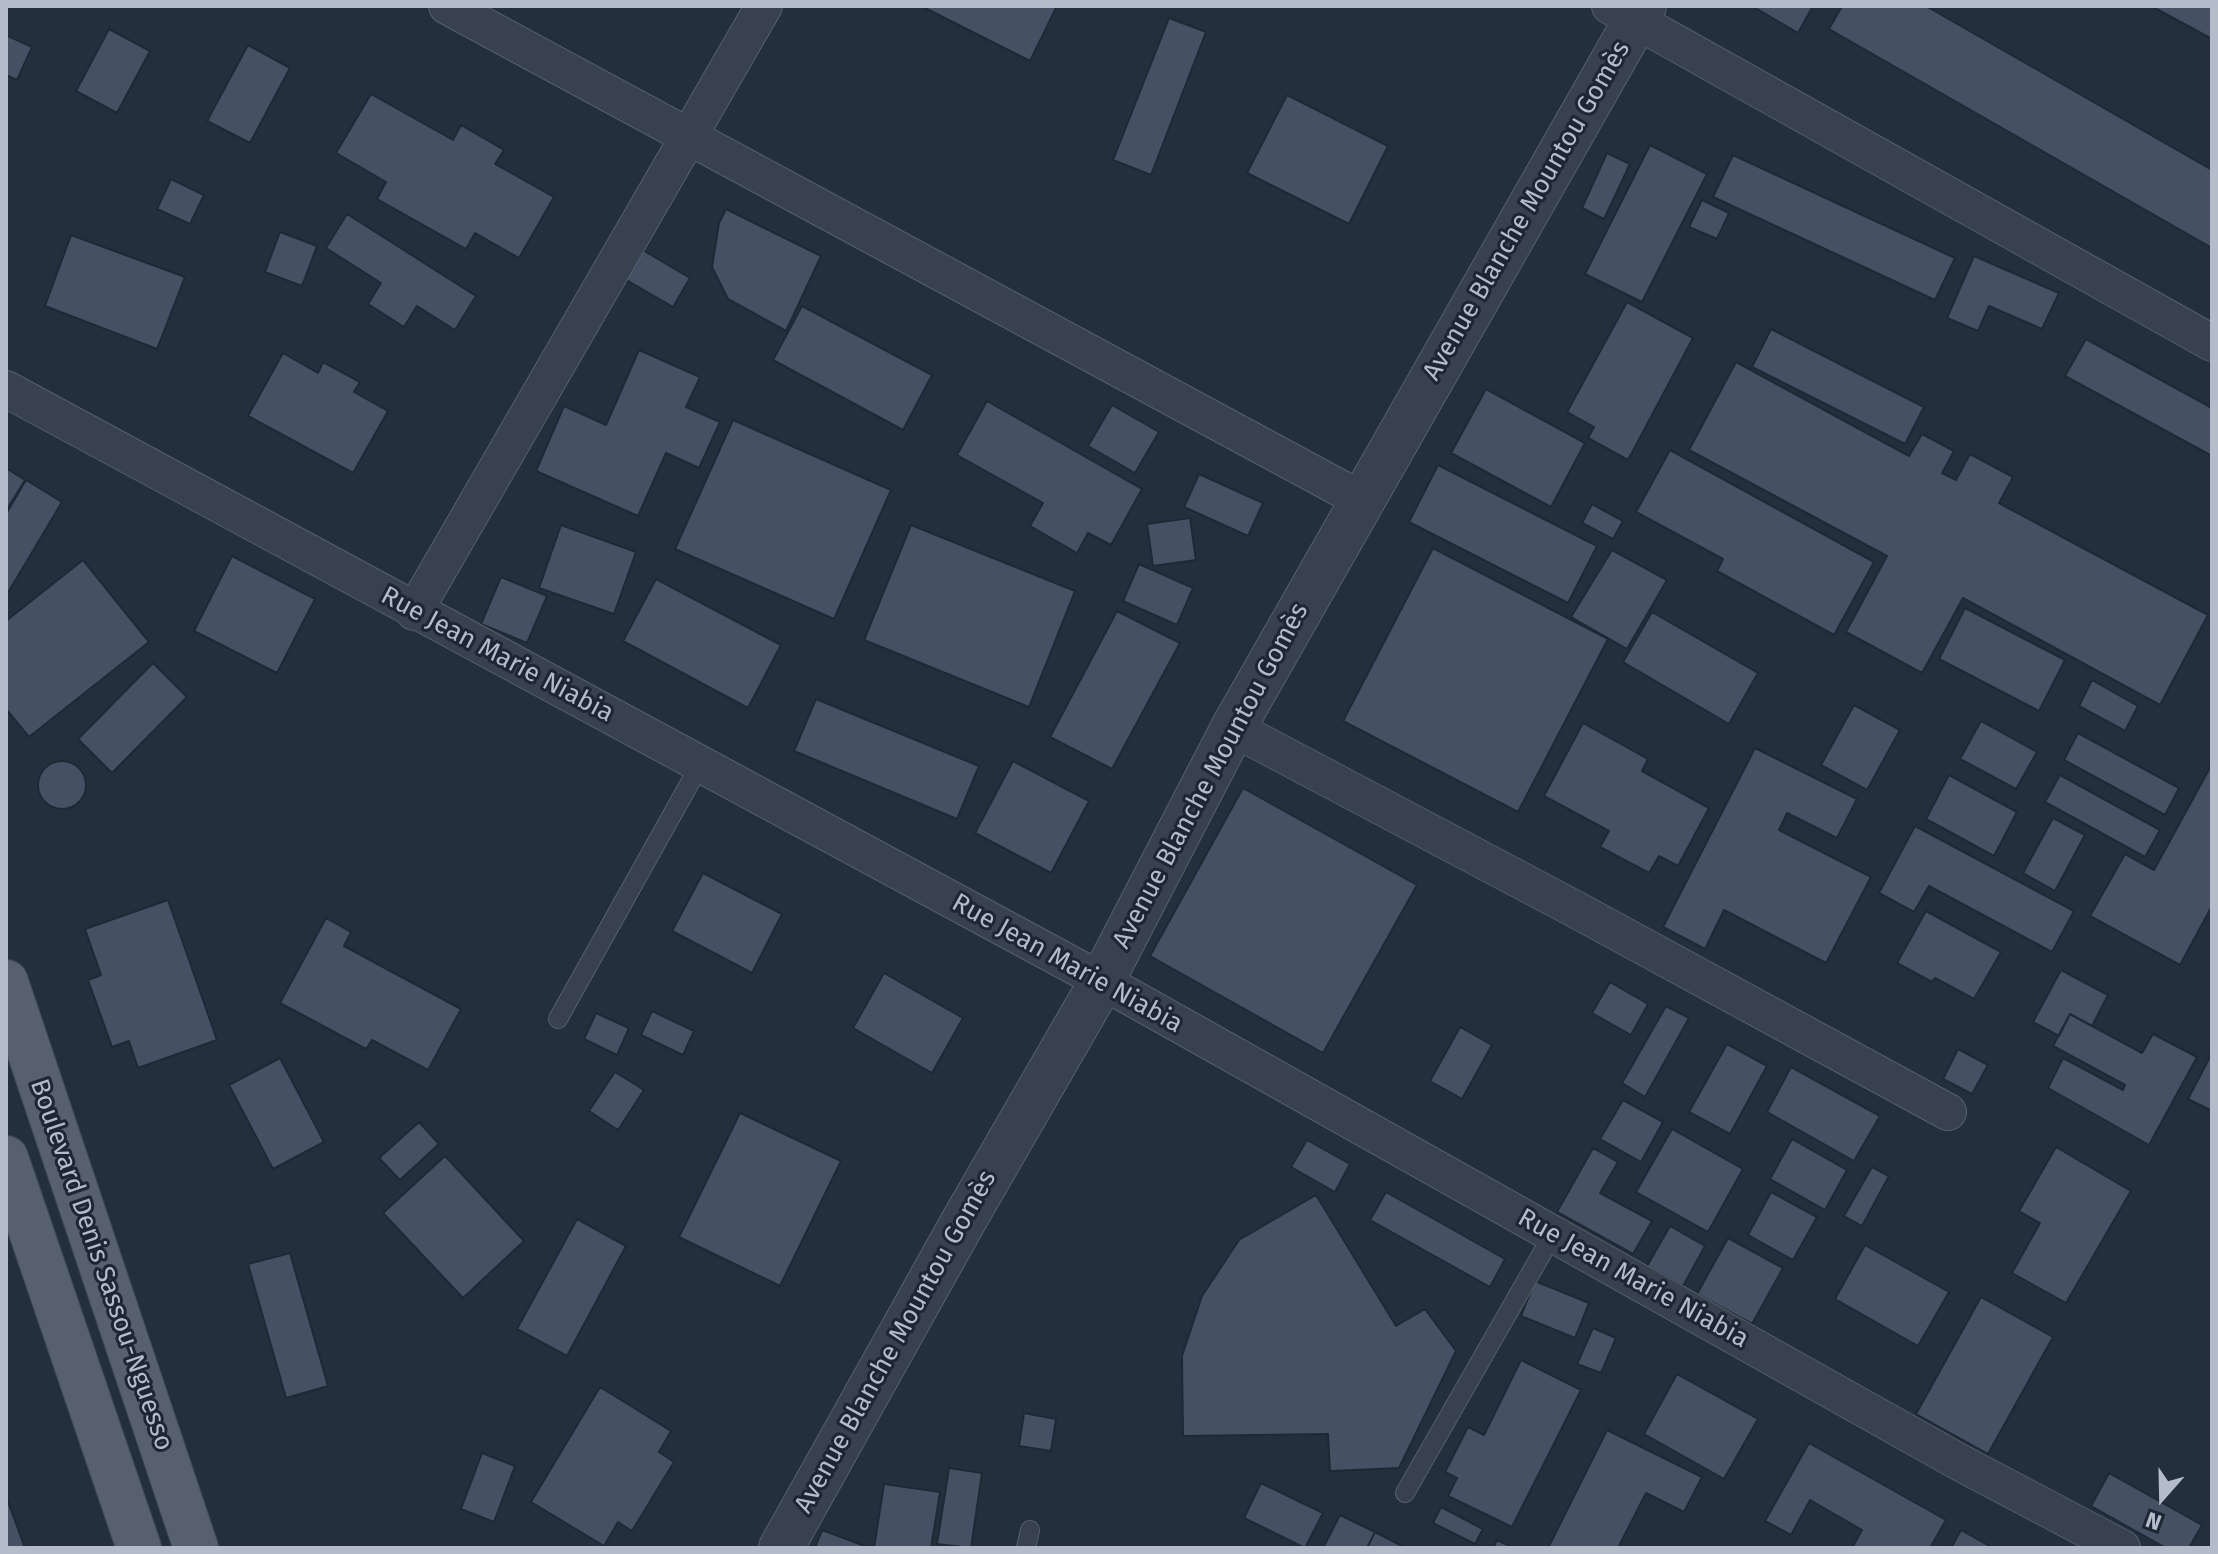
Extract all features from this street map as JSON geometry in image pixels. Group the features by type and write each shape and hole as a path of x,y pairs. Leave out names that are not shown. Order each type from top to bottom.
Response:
{"main road":[{"name":"Boulevard Denis Sassou-Nguesso","path":"6,982 196,1548"},
{"path":"6,1158 139,1548"}],"street":[{"path":"447,6 1362,500"},
{"path":"414,612 764,6"},
{"path":"1630,11 2212,343"},
{"name":"Avenue Blanche Mountou Gomès","path":"781,1548 947,1249 1102,981 1233,728 1362,500 1630,11"},
{"name":"Rue Jean Marie Niabia","path":"6,389 1102,981 1961,1463 2122,1548"},
{"path":"1233,728 1948,1112"}],"lane":[{"path":"558,1019 701,763"},
{"path":"1405,1493 1553,1234"}],"building":[{"path":"921,6 1057,6 1030,61"},
{"path":"1752,6 1813,6 1798,33"},
{"path":"1842,6 1926,6 2212,170 2212,248 1829,29"},
{"path":"2151,6 2212,6 2212,39"},
{"path":"1169,18 1206,32 1151,175 1113,160"},
{"path":"109,29 150,51 117,113 76,91"},
{"path":"6,35 32,47 17,80 6,75"},
{"path":"248,45 290,68 250,143 207,121"},
{"path":"371,94 453,140 461,125 504,150 495,164 554,197 519,258 475,233 466,249 377,199 386,182 336,153"},
{"path":"1287,95 1388,146 1349,224 1247,173"},
{"path":"1650,145 1707,174 1642,302 1585,274"},
{"path":"1607,153 1630,164 1604,219 1582,208"},
{"path":"1733,155 1955,258 1935,300 1713,197"},
{"path":"171,179 204,195 190,224 157,209"},
{"path":"1702,200 1729,213 1717,239 1689,227"},
{"path":"726,209 821,256 786,331 728,299 712,267 719,223"},
{"path":"347,214 476,296 455,330 417,306 404,327 368,304 381,283 326,248"},
{"path":"280,232 317,246 302,286 265,272"},
{"path":"71,235 185,277 157,349 45,306"},
{"path":"641,249 690,278 673,307 623,278"},
{"path":"1974,256 2059,293 2042,329 1989,306 1978,331 1947,318"},
{"path":"1627,302 1693,338 1628,460 1588,438 1594,427 1567,412"},
{"path":"802,306 932,375 903,430 773,360"},
{"path":"1771,329 1924,407 1905,444 1752,367"},
{"path":"2086,339 2212,408 2212,456 2065,376"},
{"path":"639,350 700,377 686,407 720,422 699,468 666,453 638,516 536,471 564,406 606,425"},
{"path":"283,353 318,373 323,362 360,382 354,392 388,411 353,473 248,416"},
{"path":"1736,362 1909,456 1922,434 1954,451 1942,473 1956,480 1970,454 2013,477 1999,503 2208,615 2160,705 1963,598 1922,673 1846,632 1887,556 1689,450"},
{"path":"1486,389 1585,443 1551,507 1451,453"},
{"path":"987,401 1142,489 1111,545 1088,533 1077,553 1030,526 1043,503 957,455"},
{"path":"1112,405 1159,432 1135,473 1088,446"},
{"path":"733,420 891,490 834,619 675,549"},
{"path":"1670,450 1874,562 1834,635 1717,571 1723,559 1636,512"},
{"path":"1438,465 1597,546 1568,603 1409,522"},
{"path":"6,468 25,480 6,511"},
{"path":"1199,474 1263,503 1248,536 1184,507"},
{"path":"26,480 62,502 6,596 6,514"},
{"path":"1592,504 1623,521 1613,539 1582,523"},
{"path":"1190,518 1196,560 1153,566 1147,524"},
{"path":"561,525 636,552 614,614 539,588"},
{"path":"911,525 1075,591 1029,707 864,640"},
{"path":"1433,548 1608,639 1518,812 1343,721"},
{"path":"1612,550 1667,580 1627,649 1571,617"},
{"path":"232,556 315,599 277,673 194,631"},
{"path":"83,560 149,642 29,737 6,709 6,621"},
{"path":"1139,564 1193,588 1177,625 1123,601"},
{"path":"501,577 547,596 527,643 481,624"},
{"path":"656,579 781,645 748,708 623,641"},
{"path":"1965,608 2065,660 2039,711 1939,659"},
{"path":"1117,611 1180,643 1112,769 1050,737"},
{"path":"1652,612 1758,673 1729,724 1623,662"},
{"path":"153,663 187,697 112,773 78,739"},
{"path":"2092,680 2138,706 2125,731 2079,706"},
{"path":"816,699 979,766 957,819 794,751"},
{"path":"1854,705 1900,730 1867,790 1821,765"},
{"path":"1981,721 2037,752 2016,789 1960,759"},
{"path":"1583,723 1648,759 1642,771 1709,808 1678,866 1659,856 1649,873 1600,847 1609,831 1544,796"},
{"path":"2078,733 2179,788 2165,815 2064,760"},
{"path":"1755,748 1857,799 1837,838 1787,813 1779,830 1871,877 1826,963 1724,910 1705,949 1663,927"},
{"path":"62,761 71,762 79,768 85,776 85,794 79,802 71,808 62,809 53,808 45,802 39,794 38,785 39,776 45,768 53,762"},
{"path":"1013,761 1089,801 1051,873 975,833"},
{"path":"2212,764 2212,906 2180,965 2090,916 2125,854 2154,870"},
{"path":"1949,775 2017,812 1994,856 1926,819"},
{"path":"2060,775 2160,830 2145,857 2045,802"},
{"path":"1243,788 1417,885 1323,1053 1150,956"},
{"path":"2053,818 2085,835 2055,891 2023,873"},
{"path":"1915,826 2074,911 2052,952 1929,886 1914,912 1879,893"},
{"path":"703,873 782,914 752,973 672,931"},
{"path":"168,900 217,1040 138,1068 129,1041 112,1047 88,980 101,975 85,929"},
{"path":"1926,911 2001,952 1974,999 1935,978 1932,982 1897,963"},
{"path":"326,918 351,932 344,946 461,1009 428,1070 372,1040 366,1049 280,1003"},
{"path":"2061,970 2108,995 2092,1026 2070,1014 2059,1036 2033,1022"},
{"path":"884,973 963,1018 932,1073 853,1028"},
{"path":"1610,982 1648,1004 1631,1035 1592,1013"},
{"path":"1666,1006 1689,1018 1645,1097 1622,1083"},
{"path":"652,1011 694,1031 683,1055 641,1035"},
{"path":"596,1013 629,1028 617,1055 584,1039"},
{"path":"2070,1014 2142,1053 2153,1034 2197,1057 2149,1145 2048,1088 2063,1058 2123,1090 2125,1085 2053,1046"},
{"path":"1460,1027 1492,1045 1462,1099 1430,1081"},
{"path":"1727,1044 1767,1066 1730,1134 1689,1112"},
{"path":"1958,1049 1988,1065 1972,1094 1943,1079"},
{"path":"2212,1053 2212,1111 2188,1099"},
{"path":"280,1058 324,1142 273,1169 229,1085"},
{"path":"1791,1067 1880,1116 1854,1161 1767,1112"},
{"path":"615,1072 644,1090 618,1130 589,1111"},
{"path":"1623,1100 1663,1122 1641,1162 1600,1139"},
{"path":"740,1113 841,1161 780,1286 679,1237"},
{"path":"419,1122 439,1144 400,1180 379,1158"},
{"path":"1672,1129 1743,1169 1708,1232 1636,1192"},
{"path":"1792,1139 1847,1170 1825,1210 1770,1179"},
{"path":"1307,1140 1350,1164 1335,1192 1291,1167"},
{"path":"2056,1147 2131,1191 2066,1303 2012,1273 2040,1223 2019,1211"},
{"path":"1593,1148 1618,1162 1600,1193 1652,1221 1633,1254 1557,1212"},
{"path":"445,1156 524,1241 463,1298 383,1213"},
{"path":"1872,1167 1889,1176 1862,1226 1844,1216"},
{"path":"1386,1192 1505,1259 1490,1287 1370,1220"},
{"path":"1771,1192 1817,1217 1793,1260 1748,1235"},
{"path":"1316,1195 1396,1326 1425,1309 1456,1351 1399,1468 1330,1471 1328,1434 1183,1436 1182,1356 1202,1296 1239,1240"},
{"path":"577,1219 626,1246 567,1356 517,1329"},
{"path":"1670,1226 1705,1246 1683,1286 1647,1266"},
{"path":"1728,1238 1783,1268 1752,1324 1697,1294"},
{"path":"1865,1245 1949,1292 1918,1346 1835,1299"},
{"path":"290,1253 328,1386 286,1398 248,1264"},
{"path":"1535,1281 1589,1303 1575,1338 1521,1316"},
{"path":"1981,1297 2053,1337 1988,1454 1916,1414"},
{"path":"1593,1328 1616,1338 1601,1373 1577,1364"},
{"path":"1521,1360 1581,1390 1512,1527 1448,1496 1457,1478 1445,1472 1468,1427 1484,1435"},
{"path":"1677,1374 1758,1419 1724,1479 1644,1434"},
{"path":"600,1387 671,1431 659,1452 674,1462 632,1531 618,1522 604,1546 531,1502"},
{"path":"1024,1413 1056,1419 1051,1451 1019,1446"},
{"path":"1607,1430 1702,1477 1684,1512 1646,1493 1618,1548 1548,1548"},
{"path":"1809,1443 1946,1520 1930,1548 1852,1548 1862,1530 1810,1500 1791,1535 1765,1521"},
{"path":"482,1453 515,1466 494,1522 461,1509"},
{"path":"949,1468 982,1473 971,1548 937,1544"},
{"path":"2109,1473 2202,1525 2189,1548 2166,1548 2091,1506"},
{"path":"1261,1483 1323,1513 1305,1548 1244,1518"},
{"path":"884,1484 940,1492 931,1548 874,1548"},
{"path":"6,1496 25,1548 6,1548"},
{"path":"1441,1507 1483,1529 1475,1544 1433,1523"},
{"path":"1340,1515 1375,1532 1367,1548 1323,1548"},
{"path":"822,1530 865,1546 815,1548"},
{"path":"1961,1530 1993,1548 1951,1548"},
{"path":"1375,1532 1406,1548 1367,1548"},
{"path":"1497,1540 1514,1548 1493,1548"}]}
